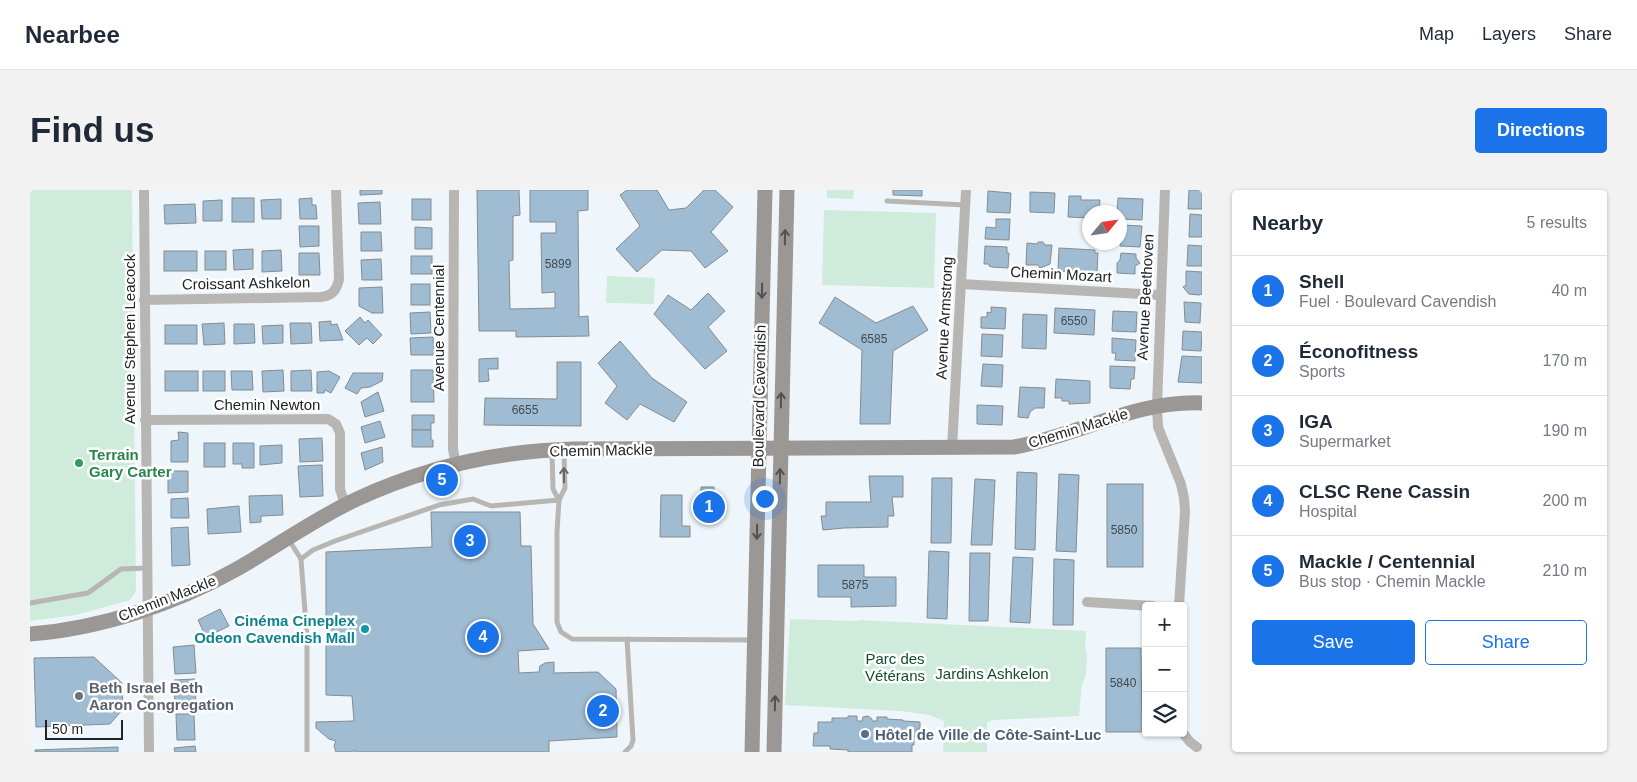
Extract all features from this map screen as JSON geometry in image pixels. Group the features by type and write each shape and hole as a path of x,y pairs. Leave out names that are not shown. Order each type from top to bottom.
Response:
{"street":[{"name":"Avenue Stephen Leacock","path":"144,190 148,752"},
{"name":"Croissant Ashkelon","path":"144,300 321,297 330,295 336,288 339,279 336,190"},
{"name":"Avenue Centennial","path":"454,190 453,449 456,465"},
{"name":"Boulevard Cavendish","path":"752,752 765,190"},
{"name":"Boulevard Cavendish","path":"774,752 787,190"},
{"name":"Avenue Armstrong","path":"952,448 966,190"},
{"name":"Avenue Beethoven","path":"1165,190 1156,406 1158,427 1184,498 1185,511 1179,602"},
{"name":"Chemin Mozart","path":"961,284 1160,295"},
{"name":"Chemin Mackle","path":"30,634 84,626 176,598 210,583 345,505 394,484 456,465 503,455 558,450 1014,447 1074,432 1108,418 1142,409 1188,402 1202,403"},
{"name":"Chemin Newton","path":"145,420 328,419 336,424 340,433 340,490 345,505"},
{"path":"1087,602 1142,605"},
{"path":"1186,737 1202,751"}],"lane":[{"path":"887,201 965,206"},
{"path":"558,450 553,488 559,500"},
{"path":"558,450 564,488 559,500 557,532 557,622 561,632 572,638 754,640"},
{"path":"301,559 313,550 335,541 438,505 473,499 491,506 559,500"},
{"path":"288,538 301,559 307,638 307,752"},
{"path":"30,603 88,592 121,568 147,568"},
{"path":"625,752 631,746 633,740 627,639"}],"green space":[{"path":"30,190 132,190 136,591 130,600 76,615 30,621"},
{"path":"827,190 854,190 853,199 827,198"},
{"path":"824,210 936,213 934,288 822,285"},
{"path":"607,276 655,278 654,304 606,303"},
{"path":"790,619 860,620 1086,631 1086,674 1082,685 1079,716 992,720 987,723 987,752 943,752 944,721 929,715 900,711 785,705"}],"building":[{"path":"360,190 382,190 382,194 360,195"},
{"path":"477,190 519,190 520,215 513,216 513,260 509,261 510,309 555,308 555,292 542,293 541,233 556,233 556,222 530,222 530,190 588,190 588,210 578,211 579,317 588,316 589,336 516,337 516,331 479,331"},
{"path":"627,190 657,190 669,210 686,208 704,190 715,190 733,207 711,232 728,251 705,268 691,251 662,250 637,272 616,249 640,226 620,195"},
{"path":"893,190 922,190 922,196 893,195"},
{"path":"1189,190 1202,190 1202,209 1188,209"},
{"path":"988,191 1011,193 1010,213 987,212"},
{"path":"1030,192 1055,193 1054,213 1030,212"},
{"path":"1069,196 1081,196 1081,200 1100,200 1100,205 1082,205 1082,218 1068,217"},
{"path":"232,198 254,198 254,222 232,222"},
{"path":"312,198 312,205 316,205 317,219 300,219 299,199"},
{"path":"1118,198 1143,199 1142,220 1127,219 1127,205 1118,205"},
{"path":"281,199 281,219 262,219 261,200"},
{"path":"412,199 431,199 431,220 412,220"},
{"path":"222,200 222,221 203,221 203,201"},
{"path":"380,202 381,224 359,224 358,203"},
{"path":"195,204 196,223 165,224 164,205"},
{"path":"1190,214 1202,215 1202,237 1189,237"},
{"path":"996,219 1010,219 1009,240 985,239 986,227 996,228"},
{"path":"1127,225 1142,226 1140,247 1127,246"},
{"path":"299,226 319,226 319,246 300,247"},
{"path":"415,227 432,228 432,249 415,249"},
{"path":"361,232 381,232 382,251 361,251"},
{"path":"1038,242 1052,245 1050,264 1040,268 1038,265 1026,265 1027,243 1037,244"},
{"path":"1188,245 1202,246 1202,266 1187,266"},
{"path":"985,246 1007,247 1007,253 1009,253 1008,268 992,267 989,264 984,264"},
{"path":"1059,248 1095,250 1095,253 1098,253 1097,273 1058,271"},
{"path":"253,249 253,269 234,270 233,250"},
{"path":"281,250 282,271 262,272 262,251"},
{"path":"164,251 197,251 197,271 164,271"},
{"path":"205,251 226,251 226,270 205,270"},
{"path":"299,253 319,253 320,275 299,275"},
{"path":"1121,253 1136,254 1136,258 1140,263 1135,266 1135,274 1117,273 1117,263 1120,260"},
{"path":"411,256 432,256 432,274 411,274"},
{"path":"381,259 382,280 362,280 361,260"},
{"path":"1186,271 1202,272 1202,294 1189,294 1183,287 1186,285"},
{"path":"411,284 430,284 430,305 411,305"},
{"path":"382,287 383,313 372,313 359,306 359,288"},
{"path":"708,293 725,311 708,327 727,351 705,369 654,314 668,295 691,310"},
{"path":"835,297 876,323 913,306 928,330 893,351 890,424 860,424 862,350 819,323"},
{"path":"1184,302 1201,303 1200,323 1185,322"},
{"path":"991,307 1006,308 1005,329 981,328 981,317 987,317 987,312 991,313"},
{"path":"1055,308 1095,310 1094,335 1054,333"},
{"path":"1113,311 1137,312 1136,332 1112,331"},
{"path":"430,312 431,333 411,334 410,313"},
{"path":"1023,314 1047,315 1046,349 1022,348"},
{"path":"360,317 365,323 368,320 382,335 373,344 367,338 359,345 345,331"},
{"path":"331,321 331,325 337,324 343,340 320,341 319,322"},
{"path":"224,323 225,344 204,345 202,324"},
{"path":"290,323 311,323 312,343 291,344"},
{"path":"234,324 254,324 255,343 234,344"},
{"path":"165,325 197,325 197,344 165,344"},
{"path":"283,325 283,343 263,344 262,326"},
{"path":"1183,331 1202,332 1201,351 1182,350"},
{"path":"982,334 1003,335 1002,357 981,356"},
{"path":"433,337 434,355 411,355 410,338"},
{"path":"1112,338 1136,340 1135,361 1115,360 1116,353 1112,353"},
{"path":"620,341 652,378 687,402 674,422 640,404 627,420 605,403 617,386 598,363"},
{"path":"1182,356 1202,357 1202,383 1178,382"},
{"path":"498,358 498,369 488,369 489,381 479,382 479,359"},
{"path":"557,362 581,362 581,426 484,425 485,398 557,399"},
{"path":"983,364 1003,365 1002,387 981,386"},
{"path":"1110,366 1135,367 1134,379 1131,379 1130,389 1110,388"},
{"path":"283,370 284,391 263,392 262,371"},
{"path":"311,370 312,391 291,391 291,371"},
{"path":"411,370 433,370 434,402 411,402"},
{"path":"165,371 198,371 198,391 165,391"},
{"path":"203,371 225,371 225,391 203,391"},
{"path":"231,371 252,371 253,390 232,390"},
{"path":"329,371 340,377 331,393 325,390 324,393 317,393 317,372"},
{"path":"353,373 383,373 382,381 370,387 361,388 357,394 345,388"},
{"path":"1056,379 1090,381 1090,403 1069,404 1069,401 1062,401 1062,398 1055,398"},
{"path":"1020,387 1045,388 1044,408 1035,408 1030,412 1028,418 1018,417"},
{"path":"378,392 384,411 365,417 361,402"},
{"path":"977,405 1003,406 1002,425 977,424"},
{"path":"412,415 434,415 434,423 431,423 431,430 412,430"},
{"path":"380,421 385,437 365,443 361,427"},
{"path":"412,430 431,430 433,447 412,447"},
{"path":"178,432 188,433 188,462 171,462 171,441 179,440"},
{"path":"322,438 323,461 300,462 299,439"},
{"path":"204,443 225,443 225,467 204,467"},
{"path":"233,443 254,443 254,468 242,468 242,464 233,464"},
{"path":"282,445 282,463 260,465 260,446"},
{"path":"382,447 383,462 365,470 361,453"},
{"path":"322,465 323,496 300,497 298,466"},
{"path":"168,471 188,471 188,492 168,493"},
{"path":"1017,472 1037,473 1035,550 1015,549"},
{"path":"1059,474 1079,475 1076,552 1056,551"},
{"path":"869,476 903,476 903,497 892,497 894,516 888,516 888,527 823,530 821,516 826,516 826,502 871,502"},
{"path":"932,478 952,478 951,543 931,543"},
{"path":"975,479 995,480 992,545 971,545"},
{"path":"1107,484 1143,484 1143,567 1107,567"},
{"path":"701,487 714,487 713,523 701,523"},
{"path":"282,495 283,515 261,516 261,522 250,523 249,496"},
{"path":"661,495 682,495 682,526 690,526 690,537 660,537"},
{"path":"188,498 189,518 171,518 171,499"},
{"path":"239,506 241,532 208,534 207,509"},
{"path":"431,512 520,512 521,546 531,546 533,624 549,649 518,651 519,673 539,672 540,666 545,663 554,662 554,673 598,672 616,689 617,737 549,741 549,752 355,752 355,750 352,752 336,752 334,746 336,741 329,739 316,728 316,722 354,721 352,696 326,695 326,552 432,547"},
{"path":"188,527 190,565 172,566 171,528"},
{"path":"929,551 949,552 947,619 927,618"},
{"path":"970,553 990,553 988,621 969,621"},
{"path":"1013,557 1033,558 1030,623 1010,622"},
{"path":"1054,559 1074,560 1073,625 1053,625"},
{"path":"818,565 864,565 864,577 896,577 896,606 851,607 851,597 818,597"},
{"path":"220,609 229,626 206,637 198,620"},
{"path":"194,645 196,673 175,674 173,647"},
{"path":"1106,648 1141,648 1142,732 1106,732"},
{"name":"Beth Israel Beth Aaron Congregation","path":"94,657 122,683 123,709 110,724 36,727 34,658"},
{"path":"195,679 196,706 175,707 174,680"},
{"path":"176,714 194,714 195,740 177,740"},
{"name":"Hôtel de Ville de Côte-Saint-Luc","path":"848,716 857,716 857,721 862,721 863,717 868,716 872,721 877,721 877,717 887,717 887,719 920,722 917,736 914,736 912,752 848,752 848,750 830,749 830,746 813,746 814,733 818,733 818,722 832,722 832,718 848,718"},
{"path":"195,746 196,752 175,752 174,748"},
{"path":"118,747 118,752 35,752 35,750"}],"place":[{"name":"Terrain Gary Carter","path":"79,463"},
{"name":"Mackle / Centennial","path":"442,480"},
{"name":"Shell","path":"709,507"},
{"name":"IGA","path":"470,541"},
{"name":"Cinéma Cineplex Odeon Cavendish Mall","path":"365,629"},
{"name":"CLSC Rene Cassin","path":"483,637"},
{"name":"Beth Israel Beth Aaron Congregation","path":"79,696"},
{"name":"Éconofitness","path":"603,711"},
{"name":"Hôtel de Ville de Côte-Saint-Luc","path":"865,734"}],"park label":[{"name":"Parc des Vétérans","path":"895,666"},
{"name":"Jardins Ashkelon","path":"992,673"}]}
